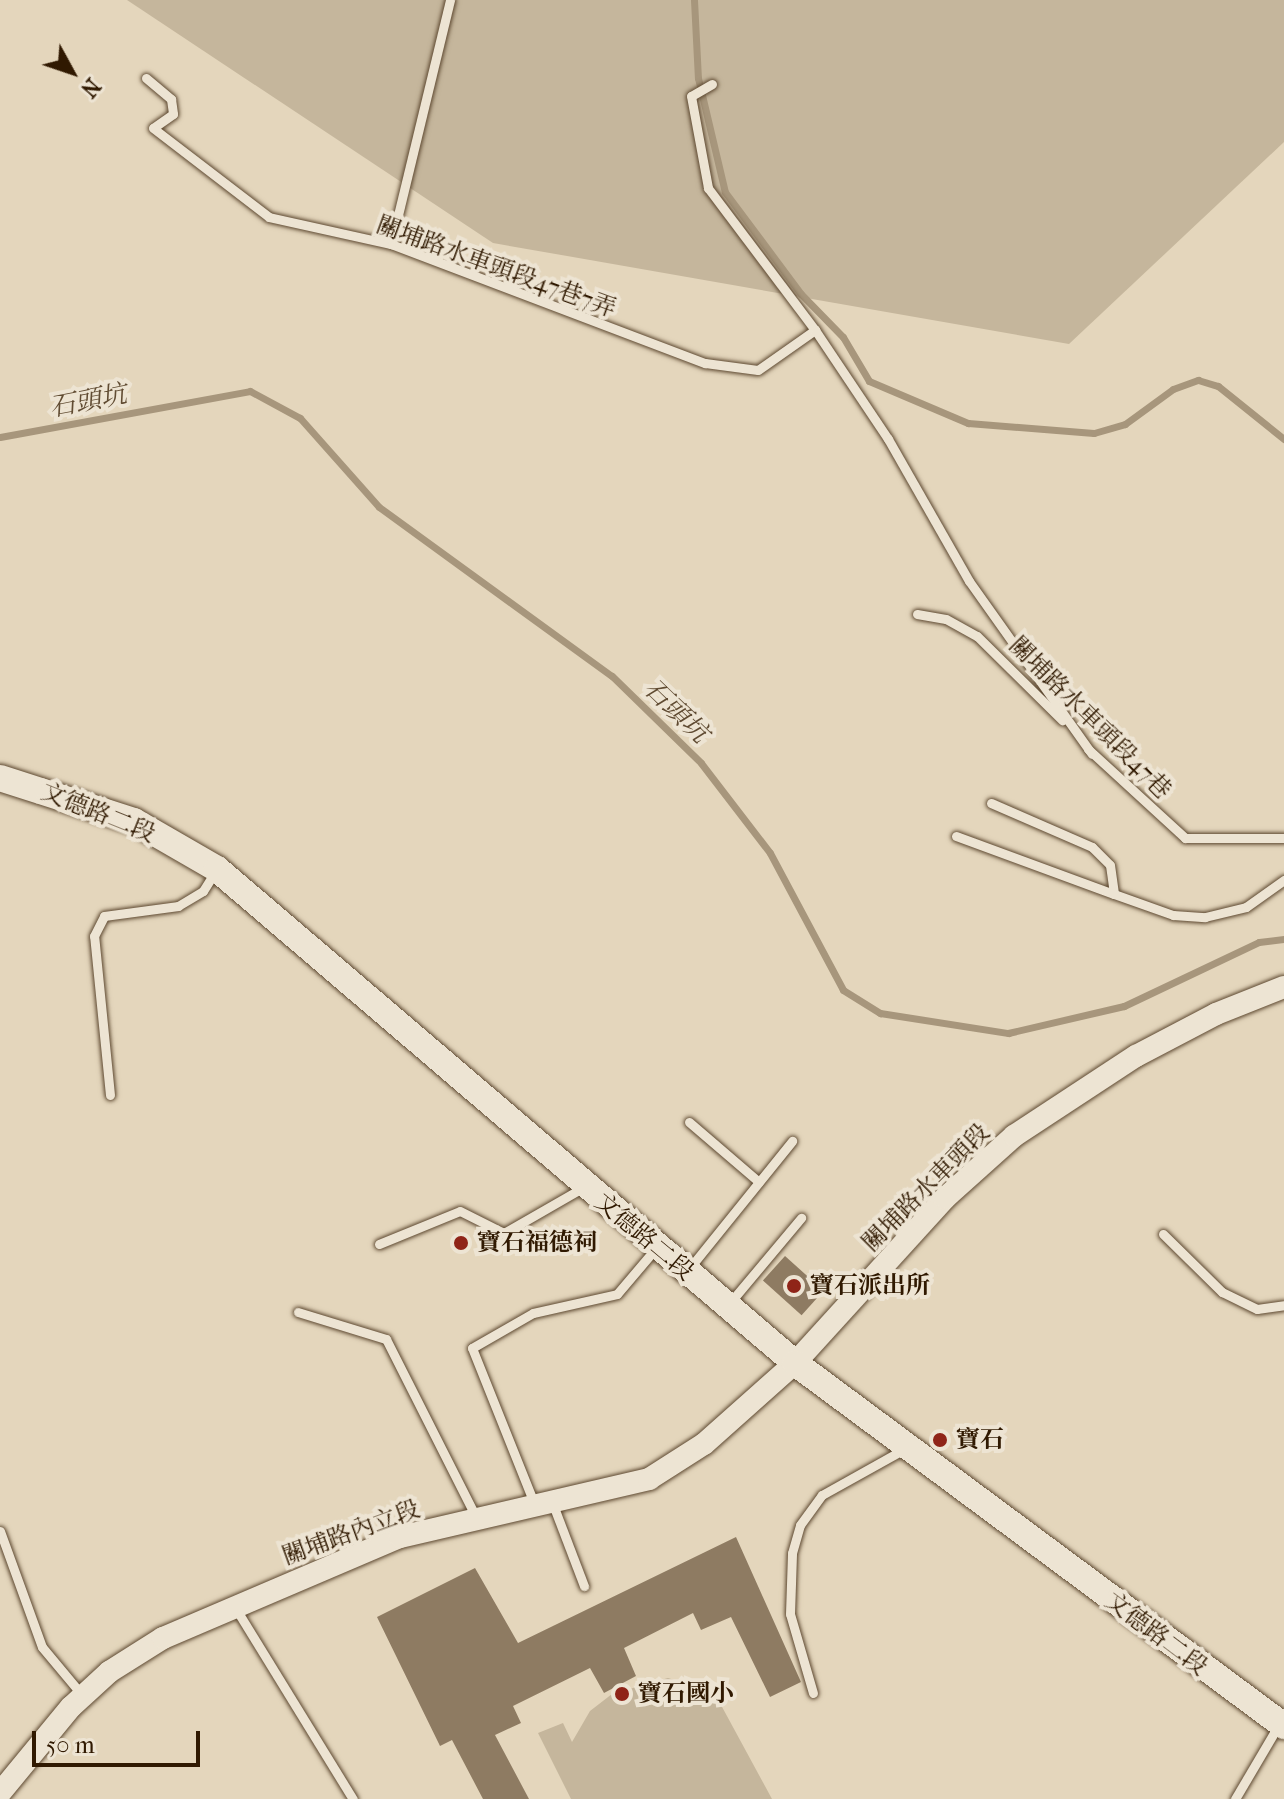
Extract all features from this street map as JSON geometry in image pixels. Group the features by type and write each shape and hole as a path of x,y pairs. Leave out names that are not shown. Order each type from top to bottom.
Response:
{"main road":[{"name":"文德路二段","path":"0,778 134,821 217,869 584,1187 795,1363 1282,1724"}],"street":[{"name":"關埔路水車頭段","path":"795,1363 945,1198 1014,1136 1136,1056 1216,1014 1284,987"},
{"name":"關埔路內立段","path":"0,1793 83,1696 163,1638 400,1537 649,1479 739,1417 795,1363"}],"lane":[{"path":"391,244 450,0"},
{"name":"關埔路水車頭段47巷7弄","path":"146,78 171,99 173,114 153,128 269,217 391,244 705,363 758,370 815,330"},
{"path":"712,84 691,96 708,188 815,330 888,439 969,581 1092,754"},
{"name":"關埔路水車頭段47巷","path":"917,614 946,619 977,636 1092,754 1185,838 1284,838"},
{"path":"991,803 1092,847 1110,865 1114,894"},
{"path":"956,836 1173,915 1205,917 1246,907 1284,880"},
{"path":"110,1095 94,936 104,916 178,906 203,891 217,869"},
{"path":"689,1122 759,1182"},
{"path":"686,1273 792,1141"},
{"path":"379,1244 460,1211 504,1233 584,1187"},
{"path":"726,1307 801,1218"},
{"path":"1163,1234 1222,1292 1257,1309 1284,1305"},
{"path":"584,1586 472,1348 533,1313 617,1294 656,1248"},
{"path":"298,1312 386,1339 477,1520"},
{"path":"813,1693 790,1614 792,1553 800,1525 822,1495 906,1448"},
{"path":"0,1531 42,1647 83,1696"},
{"path":"234,1606 353,1799"},
{"path":"1235,1799 1282,1724"}],"shaded area":[{"path":"127,0 1284,0 1284,142 1069,344 493,243"},
{"path":"668,1678 697,1687 721,1705 772,1799 571,1799 538,1733 563,1723 572,1742 590,1711 612,1694"}],"building":[{"name":"寶石派出所","path":"785,1256 824,1291 802,1315 763,1281"},
{"path":"736,1537 801,1682 770,1697 731,1617 701,1630 693,1613 624,1648 636,1676 604,1693 590,1668 513,1706 521,1723 495,1735 529,1799 483,1799 452,1740 440,1746 377,1617 475,1568 518,1643"}],"waterway":[{"path":"694,0 698,78 725,192 801,294 843,337 869,381 968,423 1094,433 1125,424 1173,389 1198,380 1218,386 1284,439"},
{"name":"石頭坑","path":"0,437 250,391 300,418 379,507 612,676 701,763 770,853 843,990 880,1013 1008,1033 1124,1006 1259,942 1284,939"}],"place":[{"name":"寶石福德祠","path":"461,1243"},
{"name":"寶石派出所","path":"794,1286"},
{"name":"寶石","path":"940,1440"},
{"name":"寶石國小","path":"622,1694"}]}
